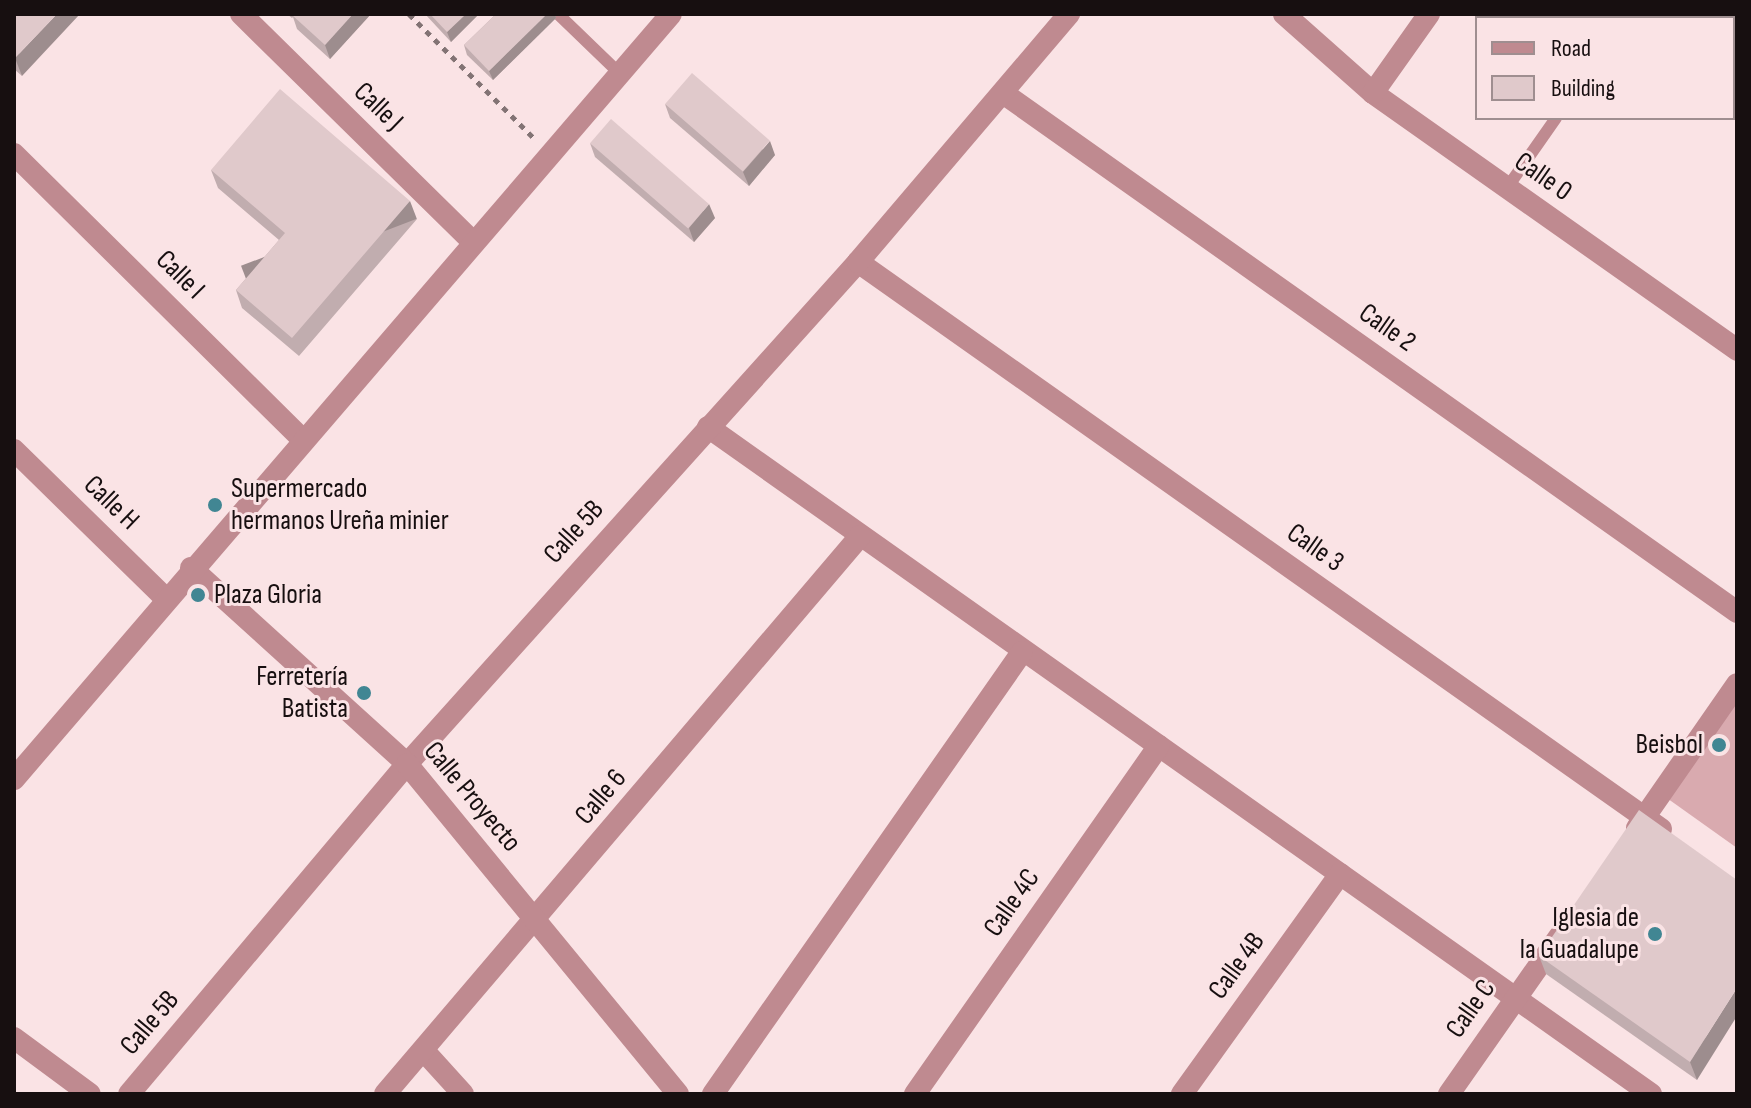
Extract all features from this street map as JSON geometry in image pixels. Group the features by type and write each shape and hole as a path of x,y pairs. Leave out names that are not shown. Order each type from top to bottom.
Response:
{"street":[{"name":"Calle J","path":"241,14 473,242"},
{"path":"14,779 165,598 671,14"},
{"name":"Calle 5B","path":"129,1094 407,764 858,262 1069,14"},
{"name":"Calle 0","path":"1284,14 1373,93 1737,350"},
{"path":"1373,93 1429,14"},
{"name":"Calle 2","path":"1003,93 1737,612"},
{"name":"Calle I","path":"14,154 303,440"},
{"name":"Calle 3","path":"858,262 1679,843"},
{"path":"708,427 1651,1094"},
{"name":"Calle H","path":"14,450 165,598"},
{"name":"Calle 6","path":"385,1094 860,536"},
{"name":"Calle Proyecto","path":"191,568 407,764 678,1094"},
{"path":"713,1094 1022,652"},
{"path":"1626,843 1737,684"},
{"name":"Calle 4C","path":"915,1094 1159,746"},
{"name":"Calle 4B","path":"1182,1094 1340,874"},
{"name":"Calle C","path":"1449,1094 1571,921"},
{"path":"14,1038 90,1094"},
{"path":"424,1051 463,1094"}],"lane":[{"path":"558,14 619,73"},
{"path":"1507,188 1555,120"}],"path":[{"path":"409,14 550,154"}],"shaded area":[{"name":"Beisbol","path":"1737,694 1737,848 1664,796"}],"building":[{"path":"14,14 57,14 15,58 14,57"},
{"path":"292,14 353,14 325,45"},
{"path":"430,14 466,14 447,32"},
{"path":"496,14 547,14 489,71 464,45"},
{"path":"692,73 770,141 743,172 665,104"},
{"path":"280,89 410,201 292,338 236,290 285,233 211,170"},
{"path":"611,119 709,204 688,228 590,143"},
{"name":"Iglesia de la Guadalupe","path":"1639,810 1737,880 1737,988 1690,1062 1539,956"}],"place":[{"name":"Supermercado hermanos Ureña minier","path":"215,505"},
{"name":"Plaza Gloria","path":"198,595"},
{"name":"Ferretería Batista","path":"364,693"},
{"name":"Beisbol","path":"1719,745"},
{"name":"Iglesia de la Guadalupe","path":"1655,934"}]}
